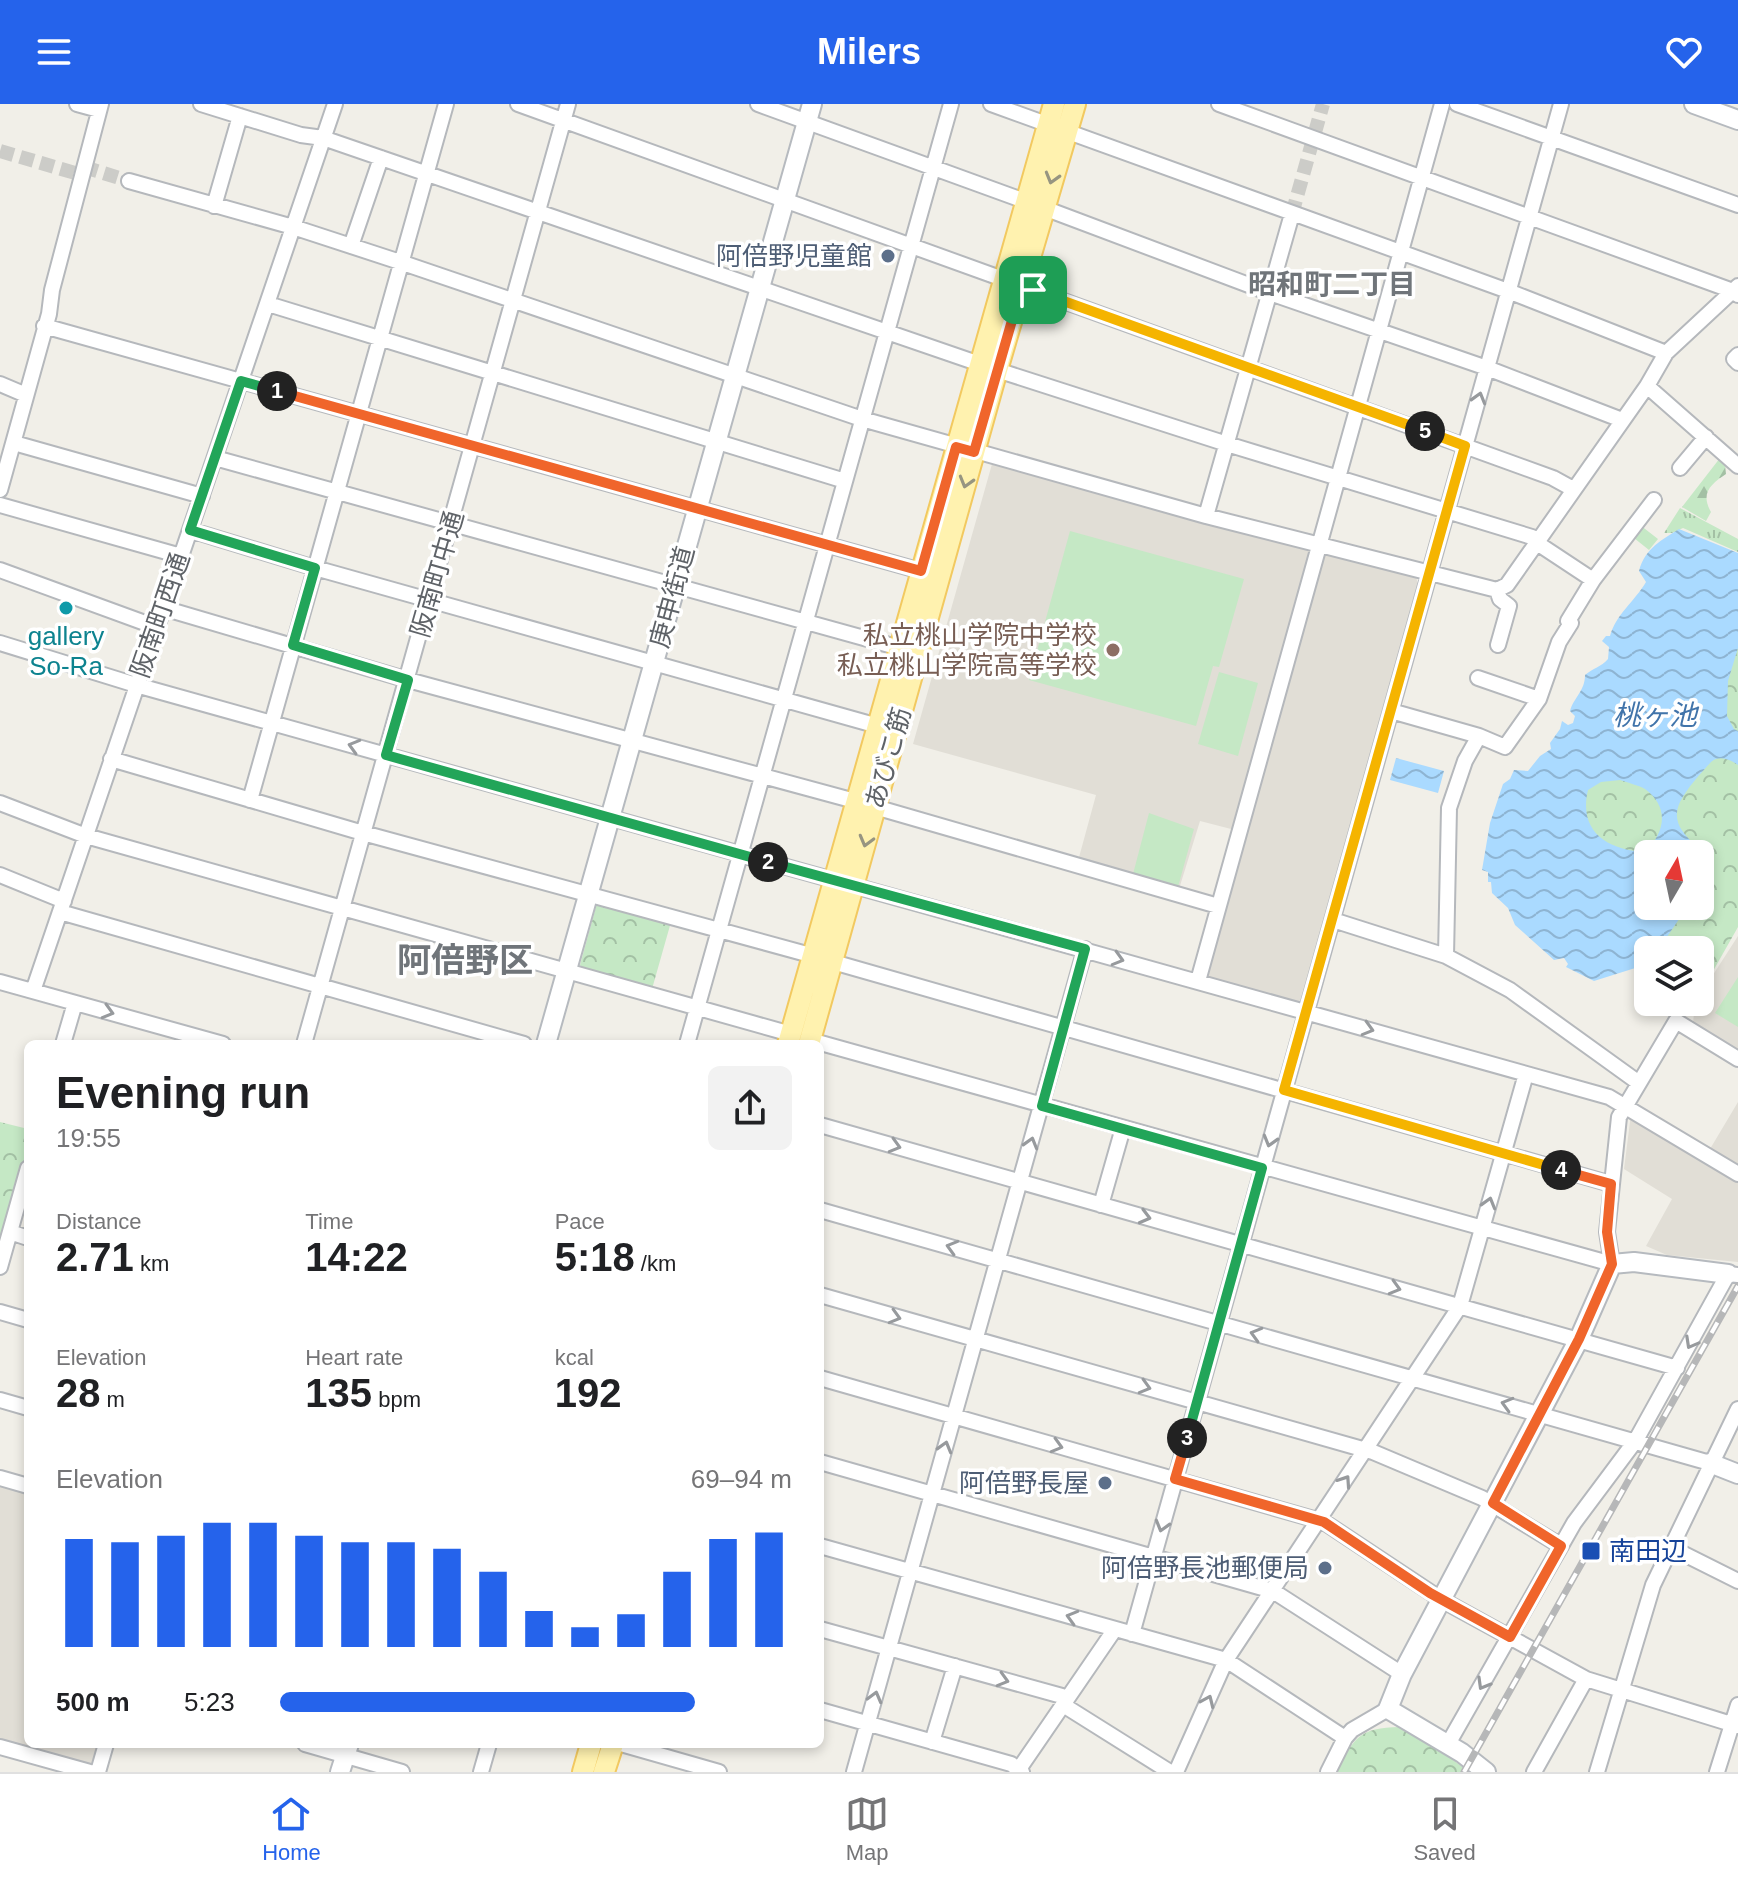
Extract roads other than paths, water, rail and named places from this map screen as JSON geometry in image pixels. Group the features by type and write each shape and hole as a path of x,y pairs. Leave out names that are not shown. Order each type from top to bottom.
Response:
{"main road":[{"name":"あびこ筋","path":"1054,104 1057,128"},
{"name":"あびこ筋","path":"799,1040 1057,128 1075,104"},
{"name":"あびこ筋","path":"865,804 878,726 921,571 965,450"},
{"path":"583,1772 590,1748"},
{"path":"604,1772 612,1748"}],"street":[{"path":"0,490 100,107 77,104"},
{"path":"201,104 301,135 323,138 988,367 1532,537 1593,580"},
{"name":"阪南町西通","path":"33,991 335,104"},
{"path":"250,800 446,104"},
{"path":"518,104 1359,407 1553,478 1573,489"},
{"name":"阪南町中通","path":"305,1040 568,104"},
{"path":"758,104 809,113 933,169 1270,293 1487,368 1622,420"},
{"path":"688,1040 951,104"},
{"path":"991,104 1508,291 1666,353"},
{"path":"129,181 293,227 862,419 965,450 1206,516 1497,590 1506,587 1647,386 1666,353 1736,291 1219,104"},
{"path":"1198,981 1442,104"},
{"path":"1457,104 1738,205"},
{"path":"1132,1634 1561,104"},
{"path":"1694,104 1738,120"},
{"name":"庚申街道","path":"547,1040 809,113"},
{"path":"214,206 240,116"},
{"path":"351,246 381,158"},
{"path":"1206,516 1292,214"},
{"path":"268,304 845,481"},
{"path":"44,326 921,571"},
{"path":"1738,355 1734,359 1738,363"},
{"path":"0,384 26,395"},
{"path":"1647,386 1738,466"},
{"path":"1680,468 1706,437"},
{"path":"14,443 202,496"},
{"path":"215,458 900,648"},
{"path":"1391,711 1479,736 1505,747 1539,699 1559,642 1571,623 1568,621 1593,580 1654,500"},
{"path":"0,505 181,556"},
{"path":"190,530 430,601 878,726"},
{"path":"0,570 156,627"},
{"path":"1497,590 1500,599 1509,606 1498,645"},
{"path":"163,608 408,680 865,804 1218,906"},
{"path":"0,643 136,685 1609,1097 1738,1174"},
{"path":"1478,678 1539,699"},
{"path":"1446,956 1449,808 1465,761 1479,736"},
{"path":"111,759 363,833 823,959 1611,1184"},
{"path":"0,803 86,836 799,1040"},
{"path":"0,875 62,906 510,1040"},
{"path":"1333,920 1446,956 1510,990 1639,1083"},
{"path":"854,1772 1085,949"},
{"path":"0,982 209,1040"},
{"path":"64,1040 75,1003"},
{"path":"1328,1772 1352,1730 1388,1709 1402,1674 1579,1339 1612,1264 1607,1232 1619,1117 1625,1106 1676,1021 1738,1059"},
{"path":"824,1047 1612,1264 1634,1262 1733,1275 1636,1440 1588,1503 1561,1546 1448,1744"},
{"path":"824,1630 1062,1696 1068,1708 1173,1772 1226,1660 1460,1306 1526,1074"},
{"path":"824,1126 1677,1368"},
{"path":"1101,1205 1123,1128"},
{"path":"0,1267 24,1182"},
{"path":"824,1211 1636,1440 1738,1474"},
{"path":"10,1232 24,1237"},
{"path":"824,1296 1366,1450 1493,1503 1561,1546"},
{"path":"0,1312 24,1319"},
{"path":"824,1379 1318,1521 1442,1600 1586,1679 1735,1725"},
{"path":"0,1400 24,1407"},
{"path":"1597,1772 1653,1585 1738,1409"},
{"path":"824,1463 1273,1591 1402,1674"},
{"path":"0,1478 24,1485"},
{"path":"824,1547 1226,1660 1345,1738"},
{"path":"1672,1548 1738,1581"},
{"path":"824,1711 1011,1764 1019,1771 1115,1629"},
{"path":"932,1742 955,1666"},
{"path":"1534,1772 1586,1679"},
{"path":"1717,1772 1735,1725 1738,1705"},
{"path":"1388,1709 1448,1744 1486,1772"},
{"path":"0,1747 90,1772"},
{"path":"98,1772 105,1748"},
{"path":"317,1748 402,1772"},
{"path":"481,1772 488,1748"},
{"path":"635,1748 719,1772"}],"water":[{"name":"桃ヶ池","path":"1679,529 1738,553 1738,648 1728,681 1727,716 1738,731 1738,765 1724,759 1714,760 1686,791 1677,815 1690,840 1655,840 1662,820 1661,812 1653,796 1645,789 1620,780 1601,782 1588,790 1587,817 1598,836 1634,850 1634,920 1678,920 1668,936 1634,936 1634,968 1594,981 1566,967 1568,964 1564,958 1554,960 1515,925 1508,908 1492,893 1488,872 1482,870 1490,823 1503,784 1510,779 1514,770 1528,771 1540,756 1551,749 1550,743 1562,721 1568,725 1573,723 1575,716 1570,711 1585,675 1608,659 1609,647 1602,641 1610,636 1617,621 1646,582 1639,571 1645,556"},
{"path":"1396,758 1444,771 1438,793 1390,780"}],"tunnel":[{"path":"1292,214 1323,104"},
{"path":"0,151 82,175"},
{"path":"84,167 129,181"}],"railway":[{"path":"1464,1772 1738,1286"}],"place":[{"name":"阿倍野児童館","path":"888,256"},
{"name":"gallery So-Ra","path":"66,608"},
{"name":"私立桃山学院中学校 私立桃山学院高等学校","path":"1113,650"},
{"name":"阿倍野長屋","path":"1105,1483"},
{"name":"南田辺","path":"1591,1551"},
{"name":"阿倍野長池郵便局","path":"1325,1568"}],"district":[{"name":"昭和町二丁目","path":"1332,284"},
{"name":"阿倍野区","path":"465,960"}]}
